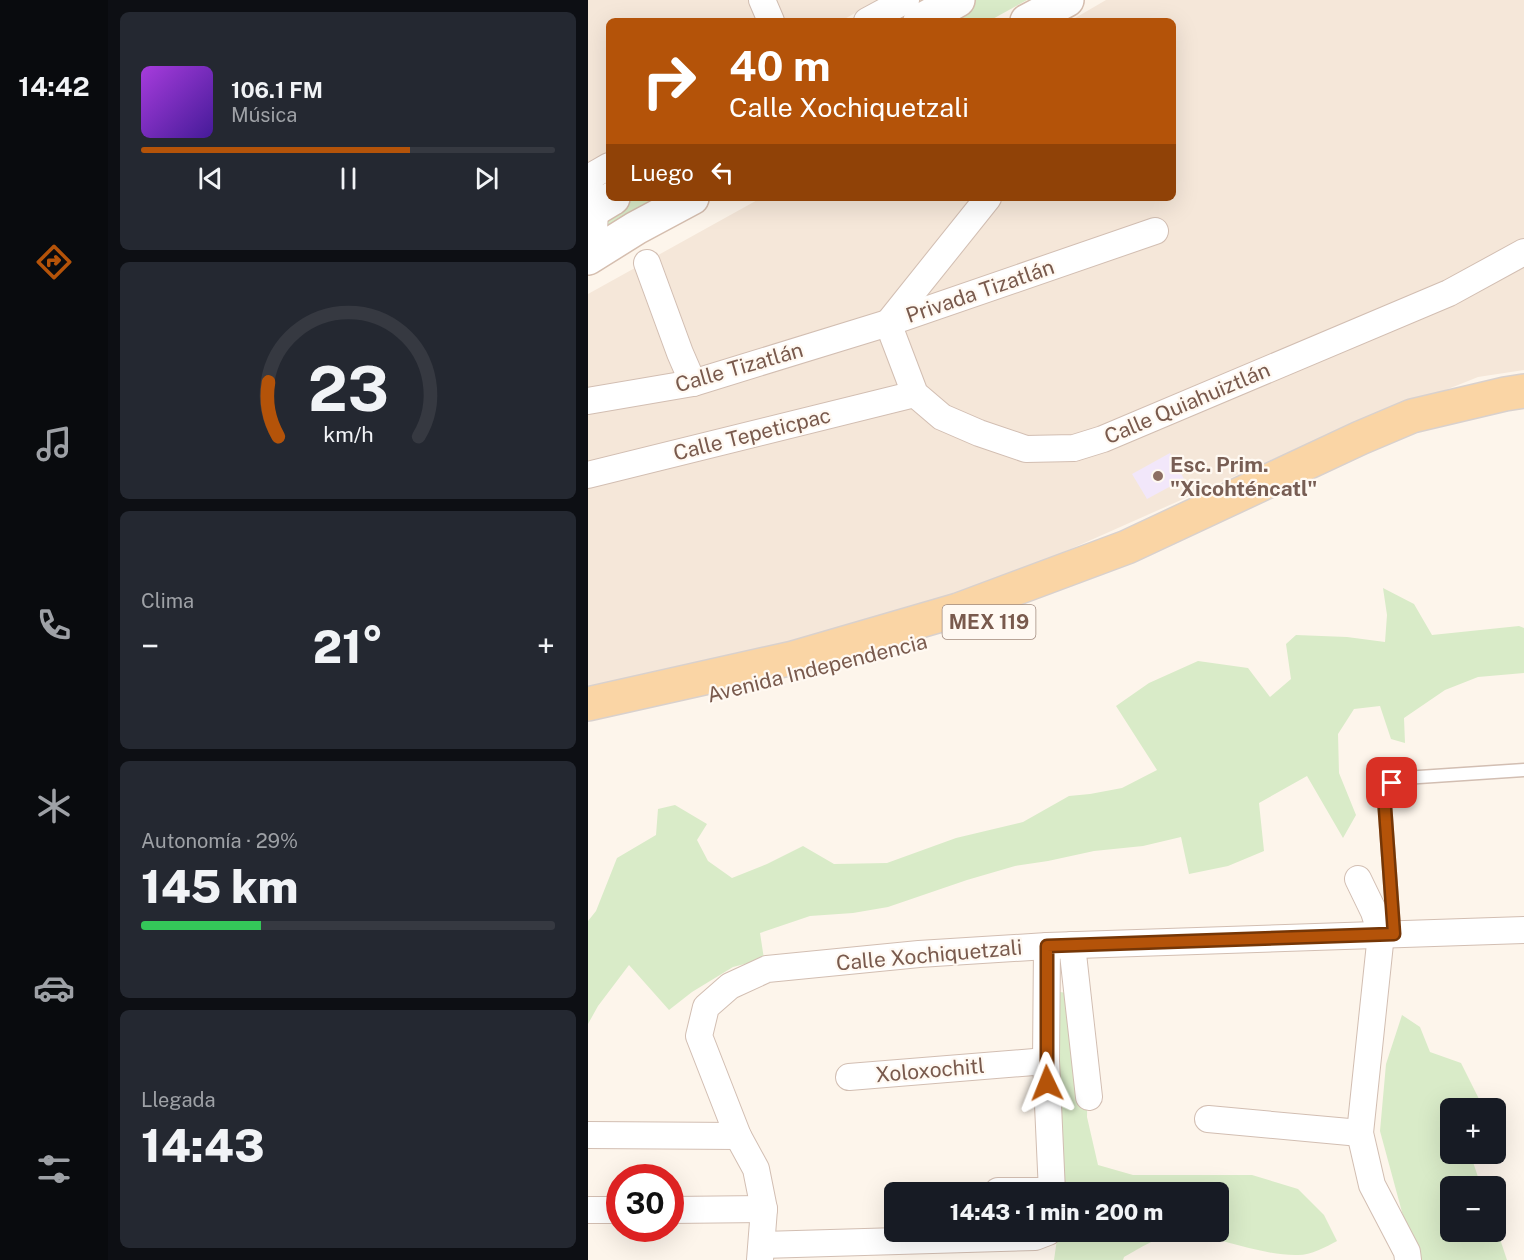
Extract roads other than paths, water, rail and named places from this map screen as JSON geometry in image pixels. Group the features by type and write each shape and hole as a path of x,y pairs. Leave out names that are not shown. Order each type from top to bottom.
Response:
{"main road":[{"path":"925,18 958,0"},
{"path":"1033,18 1067,0"},
{"path":"590,257 636,228 686,201"},
{"name":"Avenida Independencia","path":"588,704 793,658 958,610 1127,547 1412,416 1524,391"},
{"name":"Avenida Independencia","path":"588,724 797,675 967,630 1145,562 1466,403"}],"street":[{"path":"762,0 770,18"},
{"path":"873,18 906,0"},
{"path":"590,257 594,195 606,172"},
{"name":"Privada Tizatlán","path":"888,323 986,201"},
{"name":"Privada Tizatlán","path":"888,323 1155,231"},
{"name":"Calle Quiahuiztlán","path":"888,323 915,394 942,417 979,434 1026,449 1074,448 1103,439 1449,293 1524,252"},
{"path":"647,263 693,383"},
{"name":"Calle Tizatlán","path":"588,400 693,383 888,323"},
{"name":"Calle Tepeticpac","path":"588,475 915,394"},
{"path":"1358,879 1387,934 1360,1133 1372,1185 1407,1252 1408,1260"},
{"name":"Calle Xochiquetzali","path":"738,1136 699,1036 706,1006 730,986 767,969 919,954 1047,946 1524,930"},
{"path":"1072,945 1089,1097"},
{"path":"1047,946 1046,1061 1052,1182"},
{"name":"Xoloxochitl","path":"849,1077 1046,1061"},
{"path":"1208,1119 1360,1133"},
{"path":"588,1135 738,1136 756,1169 764,1209 761,1252 944,1242"},
{"path":"684,1210 764,1209"},
{"path":"588,1210 606,1210"}],"lane":[{"path":"1387,934 1384,795 1392,783 1404,778 1524,770"}],"place":[{"name":"Esc. Prim. \"Xicohténcatl\"","path":"1158,476"}]}
